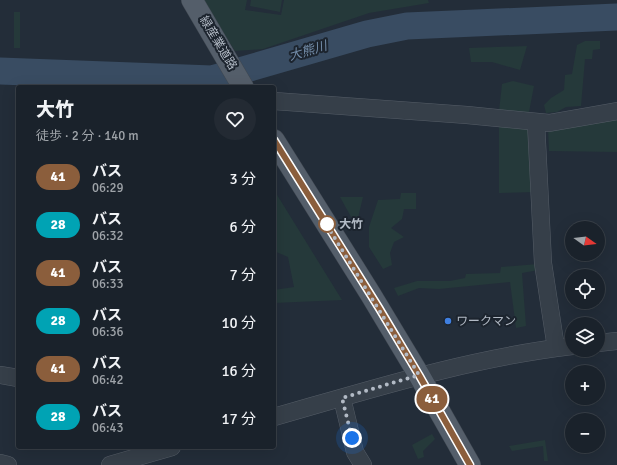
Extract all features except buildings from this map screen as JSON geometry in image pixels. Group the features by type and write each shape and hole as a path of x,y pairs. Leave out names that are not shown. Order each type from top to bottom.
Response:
{"main road":[{"name":"緑産業道路","path":"192,0 242,85"},
{"path":"276,143 371,295 419,375 470,465"}],"street":[{"path":"276,101 467,115 549,123 617,111"},
{"path":"276,416 419,375 508,355 564,347 543,263 536,122"},
{"path":"605,342 617,341"},
{"path":"0,375 16,378"},
{"path":"342,398 355,452 363,465"},
{"path":"110,465 165,449"},
{"path":"0,463 8,465"}],"green space":[{"path":"202,0 247,0 245,10 281,15 284,0 428,0 429,3 369,13 263,49 235,51"},
{"path":"251,0 282,0 280,12 250,6"},
{"path":"14,12 20,12 20,48 14,48"},
{"path":"585,41 600,41 600,49 593,50 592,59 585,59 581,106 566,107 557,112 546,113 544,105 551,98 564,90 565,75 572,74 577,45"},
{"path":"527,46 520,70 492,62 471,62 469,48"},
{"path":"513,81 534,86 529,112 499,111 502,84"},
{"path":"617,115 617,152 549,151 548,128"},
{"path":"499,126 533,129 536,192 499,193"},
{"path":"276,193 342,300 276,303 276,290 294,287 288,257 276,252"},
{"path":"401,193 416,193 416,209 404,209 402,219 391,228 404,237 394,242 390,253 392,265 383,269 369,247 369,227 378,200 400,199"},
{"path":"340,197 363,197 356,226"},
{"path":"538,264 539,270 522,273 526,326 516,328 510,282 439,289 419,288 398,296 394,288 417,281 450,281 465,278 466,274 500,273 501,267"},
{"path":"432,434 435,439 423,451 424,457 418,459 412,445"},
{"path":"545,440 548,461 544,461 543,446 512,451 509,446"}],"waterway":[{"name":"大熊川","path":"0,71 212,79 367,34 407,26 617,17"}],"bus line":[{"name":"41","path":"276,143 379,308 470,465"}],"place":[{"name":"大竹","path":"327,224"},
{"name":"ワークマン","path":"448,321"}],"route":[{"path":"327,224 323,219 419,375 342,398 352,438"}]}
